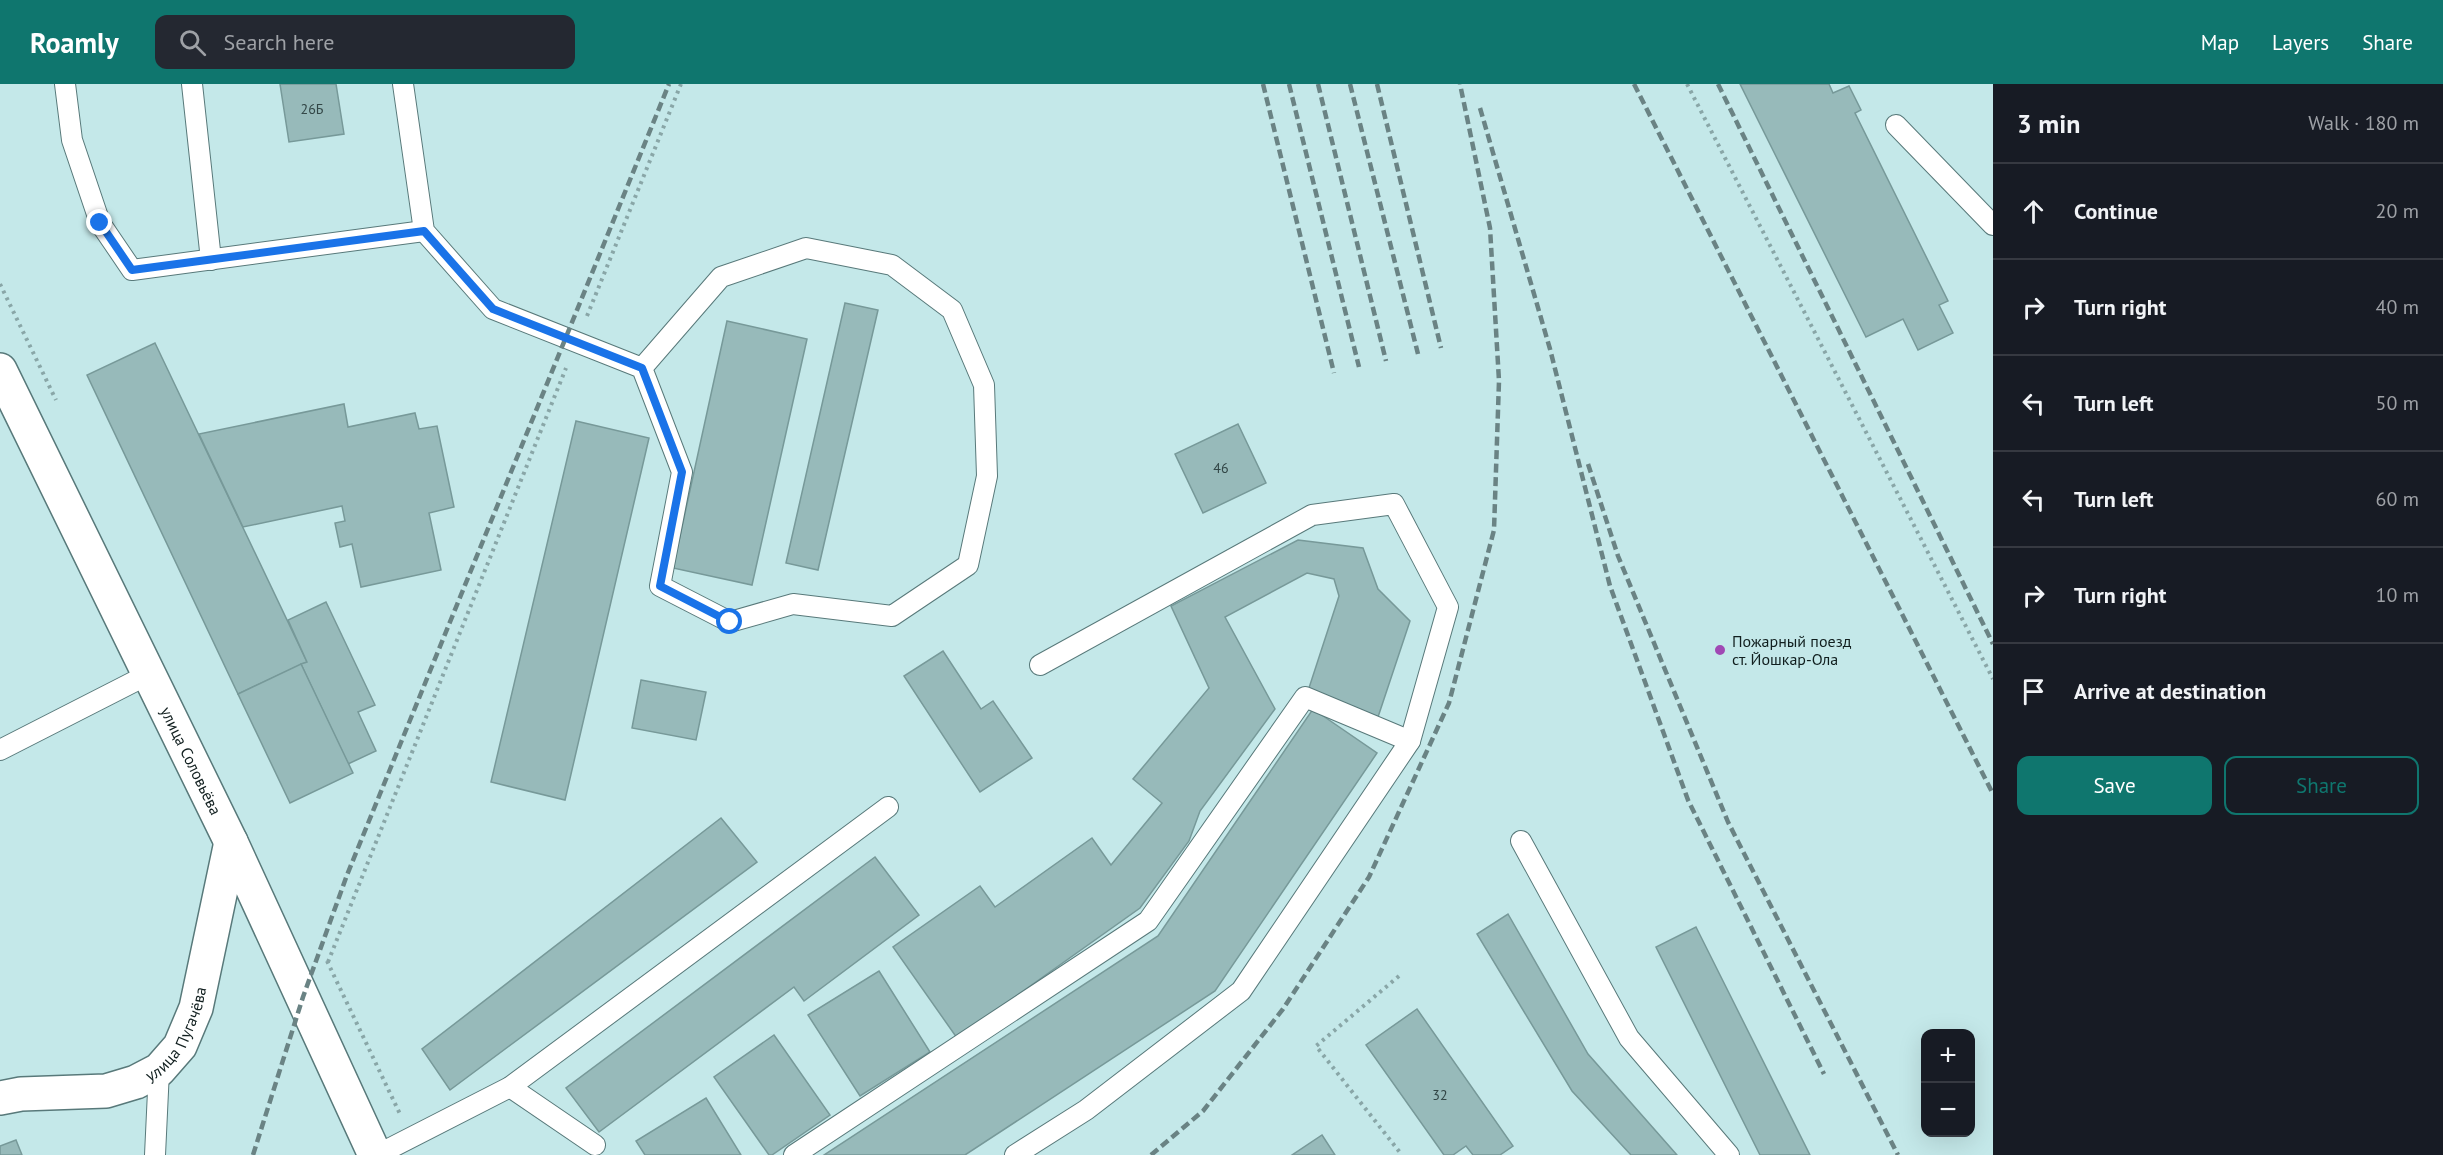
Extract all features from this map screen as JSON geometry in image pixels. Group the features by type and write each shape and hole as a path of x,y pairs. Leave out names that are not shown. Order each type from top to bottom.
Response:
{"street":[{"name":"улица Соловьёва","path":"0,370 231,842 376,1155"},
{"name":"улица Пугачёва","path":"0,1098 21,1094 106,1091 136,1082 159,1070 180,1046 196,1008 231,842"}],"lane":[{"path":"65,84 72,140 100,223 132,270 424,231"},
{"path":"192,84 211,260"},
{"path":"403,84 424,231 493,309 642,368 682,472 660,586 730,622 793,604 892,616 969,565 987,476 984,385 952,310 892,265 806,248 721,277 642,368"},
{"path":"1896,125 1993,225"},
{"path":"1015,1155 1086,1110 1241,991 1410,741 1448,607 1394,504 1312,515 1040,665"},
{"path":"0,750 149,674"},
{"path":"794,1155 1148,921 1305,697 1410,741"},
{"path":"376,1155 510,1087 888,807"},
{"path":"1521,841 1629,1038 1729,1155"},
{"path":"155,1155 159,1070"},
{"path":"510,1087 595,1145"}],"path":[{"path":"327,963 681,84"},
{"path":"1687,84 1993,679"},
{"path":"1400,976 1316,1046 1402,1155"}],"building":[{"path":"280,84 336,84 344,134 289,142"},
{"path":"1740,84 1829,84 1833,93 1849,86 1861,110 1855,113 1948,301 1939,305 1953,333 1918,350 1903,319 1866,337"},
{"path":"845,303 878,310 818,570 786,563"},
{"path":"727,321 807,339 752,585 673,568"},
{"path":"155,343 307,662 238,694 87,375"},
{"path":"344,404 348,427 415,413 419,429 437,426 454,507 429,513 441,570 361,587 352,544 340,547 335,523 345,521 342,506 243,527 199,434"},
{"path":"576,421 649,438 565,800 491,782"},
{"path":"1238,424 1266,483 1203,513 1175,454"},
{"path":"1298,540 1363,548 1378,589 1410,621 1378,717 1307,694 1339,596 1334,579 1307,573 1225,617 1275,709 1200,811 1189,841 1140,908 957,1038 893,947 980,886 995,907 1092,838 1111,865 1162,803 1133,779 1209,688 1171,606"},
{"path":"326,602 375,705 358,712 376,751 348,764 301,664 307,662 288,620"},
{"path":"943,651 981,709 993,701 1032,758 980,792 904,676"},
{"path":"301,664 353,773 290,803 238,694"},
{"path":"641,680 706,692 696,740 632,728"},
{"path":"1313,709 1377,753 1215,991 965,1155 824,1155 1158,936"},
{"path":"721,818 757,862 450,1090 422,1049"},
{"path":"875,857 919,915 804,1001 794,987 599,1132 566,1088"},
{"path":"1508,914 1588,1054 1677,1155 1631,1155 1572,1091 1477,934"},
{"path":"1696,927 1810,1155 1760,1155 1656,947"},
{"path":"879,971 930,1052 860,1096 808,1015"},
{"path":"1417,1009 1513,1146 1500,1155 1473,1155 1466,1146 1453,1155 1444,1155 1366,1045"},
{"path":"774,1035 830,1115 769,1155 714,1077"},
{"path":"706,1098 741,1155 645,1155 636,1141"},
{"path":"1322,1135 1335,1155 1292,1155"},
{"path":"16,1140 22,1155 0,1155 0,1146"}],"railway":[{"path":"253,1155 303,997 347,875 669,84"},
{"path":"1263,84 1334,373"},
{"path":"1289,84 1359,367"},
{"path":"1318,84 1386,361"},
{"path":"1350,84 1418,354"},
{"path":"1377,84 1441,348"},
{"path":"1151,1155 1203,1111 1283,1009 1369,877 1449,703 1494,530 1499,381 1490,228 1460,84"},
{"path":"1634,84 1993,794"},
{"path":"1718,84 1993,644"},
{"path":"1480,108 1550,349 1610,586 1688,800 1824,1074"},
{"path":"1588,464 1618,556 1728,822 1898,1155"}],"place":[{"name":"Пожарный поезд ст. Йошкар-Ола","path":"1720,650"}],"route":[{"path":"100,223 132,270 424,231 493,309 642,368 682,472 660,586 730,622"}]}
